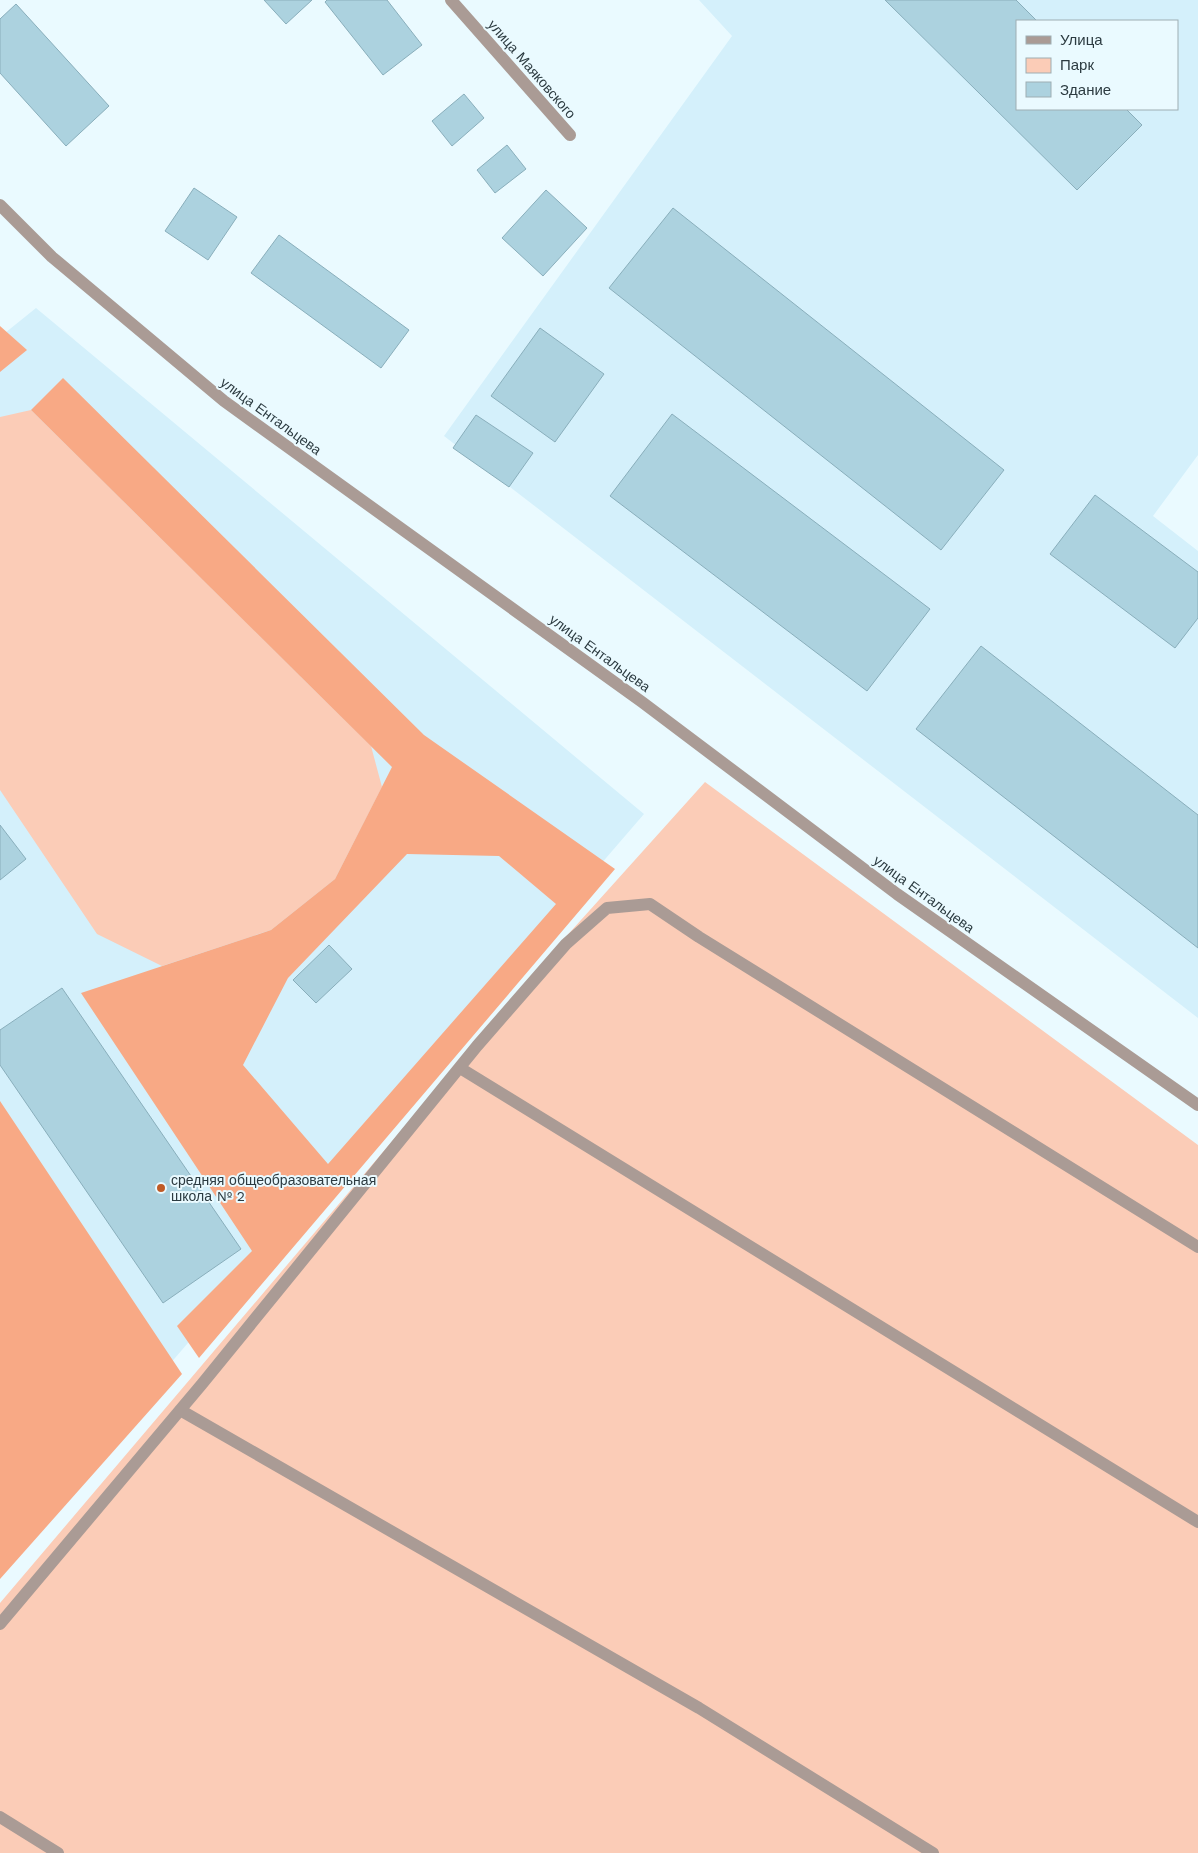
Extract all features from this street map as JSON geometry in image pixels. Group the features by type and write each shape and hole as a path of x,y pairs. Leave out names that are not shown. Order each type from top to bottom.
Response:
{"street":[{"name":"улица Маяковского","path":"451,0 570,135"},
{"name":"улица Ентальцева","path":"0,205 52,257 224,401 642,702 897,894 1198,1105"},
{"path":"0,1624 180,1410 460,1068 566,944 607,908 650,904 698,937 1198,1247"},
{"path":"460,1068 1198,1522"},
{"path":"180,1410 699,1708 933,1853"},
{"path":"0,1817 58,1853"}],"shaded area":[{"path":"699,0 1198,0 1198,455 1153,516 1198,551 1198,1018 444,436 732,36"},
{"name":"средняя общеобразовательная школа № 2","path":"36,308 644,814 0,1561 0,337"},
{"path":"0,326 27,350 0,372"},
{"path":"63,378 424,735 615,869 199,1358 177,1326 252,1251 81,993 271,930 335,879 392,767 31,410","holes":["407,854 499,856 556,904 328,1164 243,1065 288,978"]},
{"path":"0,1101 182,1374 0,1579"}],"green space":[{"path":"31,410 371,746 382,787 335,879 271,930 162,966 97,934 0,790 0,417"},
{"path":"705,782 1198,1145 1198,1853 0,1853 0,1603 563,940"}],"building":[{"path":"264,0 312,0 286,24"},
{"path":"327,0 387,0 422,45 383,75 325,2"},
{"path":"885,0 1016,0 1036,20 1016,20 1016,110 1127,110 1142,125 1077,190"},
{"path":"16,4 109,106 66,146 0,73 0,19"},
{"path":"464,94 484,118 452,146 432,121"},
{"path":"507,145 526,169 495,193 477,170"},
{"path":"194,188 237,217 208,260 165,231"},
{"path":"546,190 587,228 543,276 502,238"},
{"path":"673,208 1004,470 941,550 609,288"},
{"path":"279,235 409,330 381,368 251,273"},
{"path":"540,328 604,374 555,442 491,396"},
{"path":"672,414 930,609 867,691 610,496"},
{"path":"476,415 533,453 509,487 453,448"},
{"path":"1095,495 1198,572 1198,618 1175,648 1050,554"},
{"path":"981,646 1198,815 1198,948 916,729"},
{"path":"0,825 26,859 0,880"},
{"path":"329,945 352,969 316,1003 293,980"},
{"path":"62,988 241,1249 163,1303 0,1065 0,1030"}],"place":[{"name":"средняя общеобразовательная школа № 2","path":"161,1188"}]}
